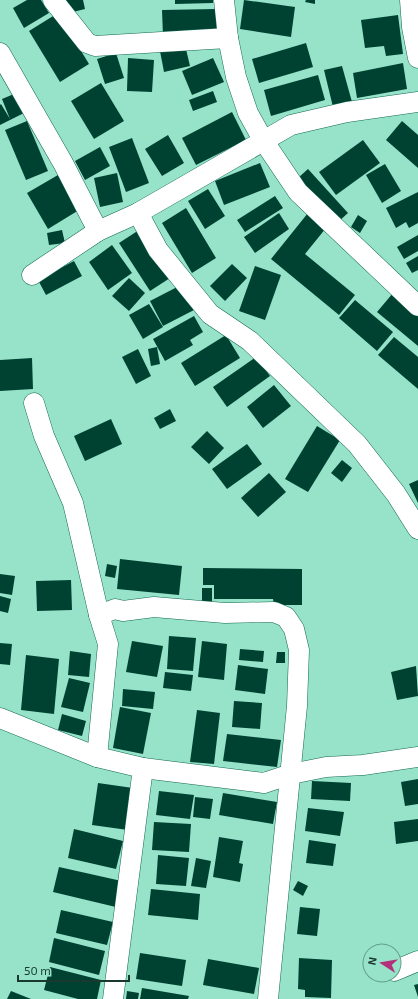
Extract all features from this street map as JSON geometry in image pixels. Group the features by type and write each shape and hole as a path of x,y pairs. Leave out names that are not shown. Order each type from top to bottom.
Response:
{"street":[{"path":"53,0 87,43 95,46 228,38"},
{"path":"224,0 228,38 236,77 248,113 263,140 298,192 418,306"},
{"path":"410,0 412,27 418,58"},
{"path":"0,53 63,163 98,231"},
{"path":"32,275 98,231 138,213 291,125 347,112 418,102"},
{"path":"138,213 158,250 210,314 250,341 357,444 396,494 418,529"},
{"path":"34,403 44,436 73,503 99,615 108,644 97,757"},
{"path":"99,615 115,609 123,610 154,607 218,613 274,612 286,616 294,629 299,650 297,706 268,999"},
{"path":"0,718 97,757 143,768 264,783 291,774 326,767 363,765 418,757"},
{"path":"113,999 143,768"},
{"path":"402,968 418,961"}],"building":[{"path":"27,0 41,0 49,13 24,28 13,8"},
{"path":"62,0 83,0 85,9 65,14"},
{"path":"175,0 213,0 213,3 175,4"},
{"path":"244,0 295,7 291,37 240,29"},
{"path":"306,0 315,0 315,4 305,2"},
{"path":"216,9 217,35 163,36 162,10"},
{"path":"58,13 89,64 60,82 29,31"},
{"path":"398,15 403,54 386,56 384,46 365,48 361,20"},
{"path":"306,43 313,67 259,83 252,59"},
{"path":"185,45 190,66 164,72 160,51"},
{"path":"116,53 124,78 105,84 97,59"},
{"path":"128,58 154,60 152,92 127,91"},
{"path":"213,58 224,82 192,95 182,71"},
{"path":"403,63 407,89 357,98 353,73"},
{"path":"342,66 352,102 333,107 324,70"},
{"path":"318,75 325,100 271,116 264,90"},
{"path":"101,83 124,121 94,139 71,101"},
{"path":"21,91 30,110 0,125 1,104 10,119 2,99"},
{"path":"213,91 217,102 193,111 189,100"},
{"path":"232,112 246,140 196,165 182,138"},
{"path":"27,121 48,171 26,180 5,130"},
{"path":"402,121 418,135 418,168 386,140"},
{"path":"168,135 184,163 162,176 145,149"},
{"path":"132,138 149,183 126,192 109,147"},
{"path":"363,140 380,163 336,195 319,172"},
{"path":"100,147 110,166 85,180 75,161"},
{"path":"260,163 270,187 224,205 215,181"},
{"path":"385,164 401,191 382,203 366,175"},
{"path":"308,169 348,213 338,222 298,178"},
{"path":"117,173 123,202 100,207 94,178"},
{"path":"58,175 79,210 48,229 27,193"},
{"path":"208,189 225,216 205,229 188,201"},
{"path":"418,192 418,223 409,228 406,222 396,228 386,208"},
{"path":"275,196 283,208 245,232 237,220"},
{"path":"186,208 216,258 192,273 162,223"},
{"path":"279,213 289,229 255,253 244,237"},
{"path":"308,213 326,228 305,254 355,295 339,315 271,259"},
{"path":"358,215 367,221 360,233 351,227"},
{"path":"62,230 65,243 49,245 47,233"},
{"path":"139,230 170,278 150,291 119,243"},
{"path":"418,235 418,251 404,259 397,247"},
{"path":"112,245 132,273 108,290 89,262"},
{"path":"418,256 418,270 412,273 406,263"},
{"path":"74,261 82,276 46,295 38,280"},
{"path":"232,264 247,278 225,301 210,286"},
{"path":"255,266 281,275 265,320 239,311"},
{"path":"129,278 145,293 129,311 112,296"},
{"path":"181,285 194,310 163,326 150,301"},
{"path":"393,293 418,313 418,346 377,312"},
{"path":"355,300 393,332 377,351 339,318"},
{"path":"149,304 163,327 143,339 129,315"},
{"path":"194,316 203,332 190,340 193,345 165,361 153,339"},
{"path":"226,335 240,358 195,386 181,363"},
{"path":"394,337 418,357 418,389 378,355"},
{"path":"157,347 160,364 151,366 148,349"},
{"path":"138,349 151,376 136,384 122,357"},
{"path":"256,357 270,376 227,407 213,387"},
{"path":"32,358 33,389 0,391 0,360"},
{"path":"274,385 291,406 263,428 247,407"},
{"path":"170,409 176,421 160,429 154,418"},
{"path":"111,419 122,444 85,461 74,436"},
{"path":"317,426 340,440 308,492 285,479"},
{"path":"207,431 224,448 209,464 191,447"},
{"path":"247,444 262,464 227,489 212,469"},
{"path":"342,460 352,468 342,482 331,473"},
{"path":"269,473 286,492 258,517 241,498"},
{"path":"418,480 418,503 409,484"},
{"path":"120,559 182,566 179,595 117,589"},
{"path":"107,564 117,566 115,578 105,576"},
{"path":"203,568 302,569 302,605 274,605 273,599 214,599 214,585 203,585"},
{"path":"0,574 15,576 12,595 0,593"},
{"path":"71,580 72,610 37,611 36,581"},
{"path":"202,588 212,588 212,603 202,602"},
{"path":"0,596 11,599 8,613 0,611"},
{"path":"169,636 196,638 193,671 167,669"},
{"path":"132,641 163,646 157,677 126,672"},
{"path":"202,641 227,644 224,680 198,677"},
{"path":"0,643 12,644 10,665 0,664"},
{"path":"240,649 264,651 263,662 239,660"},
{"path":"70,651 91,654 89,677 68,675"},
{"path":"277,652 285,652 285,663 276,663"},
{"path":"26,655 59,659 54,714 21,710"},
{"path":"238,665 268,669 265,694 235,690"},
{"path":"416,666 418,696 397,700 391,672"},
{"path":"165,672 193,675 191,691 163,688"},
{"path":"69,678 90,683 83,712 61,707"},
{"path":"123,689 155,692 153,709 122,706"},
{"path":"234,701 262,703 260,729 232,727"},
{"path":"120,707 151,713 143,754 113,748"},
{"path":"197,710 220,713 214,764 190,762"},
{"path":"62,714 86,721 82,736 58,730"},
{"path":"227,734 281,740 277,767 223,761"},
{"path":"418,779 418,804 405,806 401,782"},
{"path":"312,781 351,783 350,801 311,799"},
{"path":"98,783 133,788 128,830 92,825"},
{"path":"159,791 194,795 190,819 156,815"},
{"path":"223,793 277,802 273,824 219,815"},
{"path":"195,797 213,799 210,819 193,817"},
{"path":"308,808 344,812 340,836 305,831"},
{"path":"418,819 418,841 396,844 394,822"},
{"path":"154,822 191,824 189,852 152,850"},
{"path":"74,829 123,841 116,869 68,858"},
{"path":"219,837 243,841 239,863 243,864 240,882 213,877"},
{"path":"309,840 336,844 333,866 306,863"},
{"path":"158,855 189,858 186,886 156,884"},
{"path":"196,858 211,861 206,888 191,886"},
{"path":"59,867 126,882 120,908 53,892"},
{"path":"298,881 308,886 303,896 293,890"},
{"path":"151,889 200,894 198,920 148,915"},
{"path":"300,907 320,909 317,936 297,934"},
{"path":"61,910 113,922 107,945 56,933"},
{"path":"54,938 105,951 99,975 49,962"},
{"path":"140,953 186,960 182,986 136,979"},
{"path":"299,958 332,960 331,998 305,997 305,990 298,989"},
{"path":"208,959 259,968 254,994 203,985"},
{"path":"50,967 101,980 97,999 78,999 44,990"},
{"path":"418,984 418,997 414,985"},
{"path":"142,988 189,996 188,999 140,999"},
{"path":"11,991 31,999 7,999"},
{"path":"127,991 139,993 138,999 126,999"}]}
